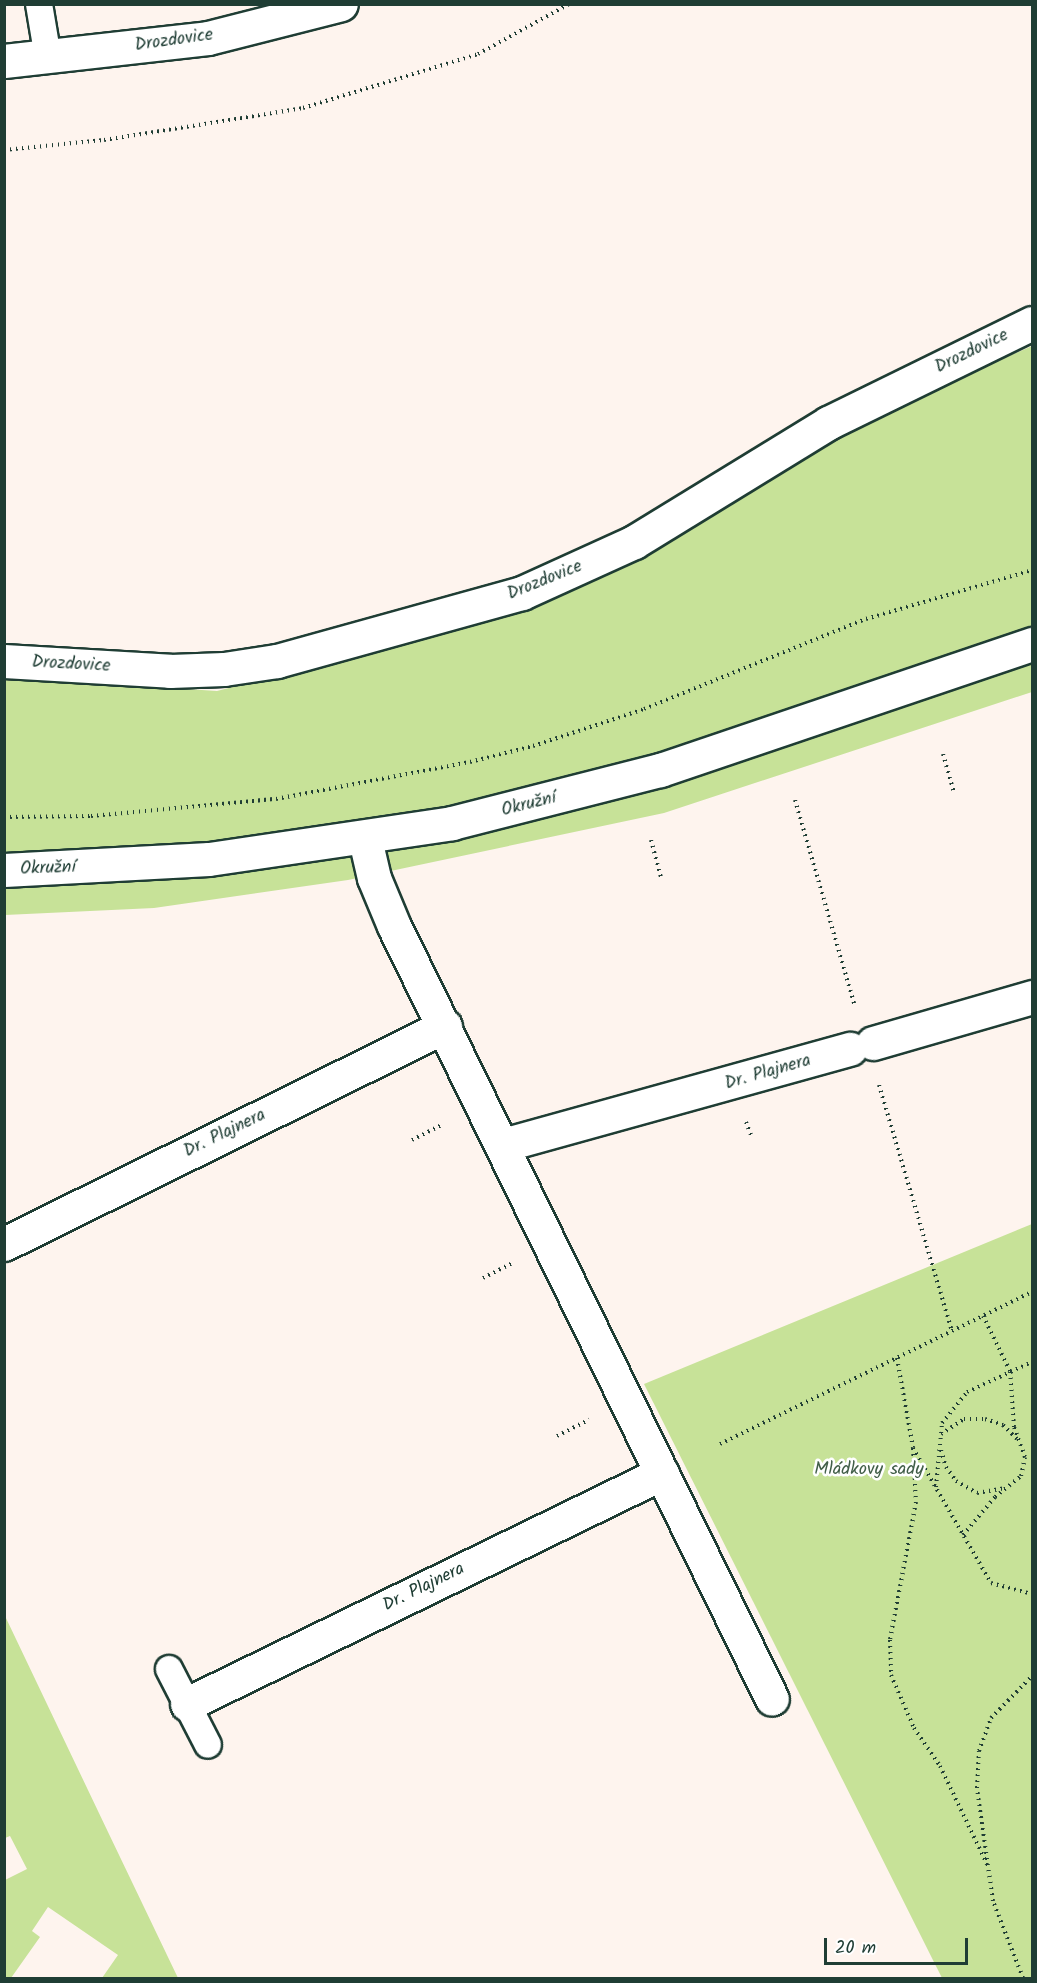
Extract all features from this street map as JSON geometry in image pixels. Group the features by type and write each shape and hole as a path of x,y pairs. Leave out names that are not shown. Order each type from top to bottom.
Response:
{"street":[{"name":"Drozdovice","path":"4,61 48,58 208,38 341,4"},
{"name":"Drozdovice","path":"4,661 170,671 224,669 277,661 522,593 634,542 828,423 1032,323"},
{"name":"Okružní","path":"4,870 209,859 365,839 516,809 629,779 1032,644"},
{"path":"365,839 385,906 446,1026 772,1699"},
{"name":"Dr. Plajnera","path":"503,1145 1032,997"},
{"name":"Dr. Plajnera","path":"4,1244 446,1026"},
{"name":"Dr. Plajnera","path":"187,1704 662,1473"}],"lane":[{"path":"39,4 48,58"},
{"path":"169,1669 208,1745"}],"path":[{"path":"4,150 104,140 303,108 478,54 569,4"},
{"path":"4,817 92,816 276,799 470,762 533,746 644,709 866,619 1032,570"},
{"path":"943,754 954,792"},
{"path":"651,840 661,877"},
{"path":"412,1140 446,1122"},
{"path":"483,1278 515,1262"},
{"path":"720,1444 1032,1292"},
{"path":"963,1535 1006,1488 1021,1476 1025,1457 1014,1426 1010,1371 983,1316"},
{"path":"897,1358 913,1448 916,1502 890,1640 891,1675 914,1728 940,1766 987,1864"},
{"path":"936,1488 942,1423 967,1392 1032,1362"},
{"path":"557,1436 593,1418"},
{"path":"941,1434 963,1419 985,1419 1003,1425 1020,1442"},
{"path":"940,1445 946,1467 956,1480 976,1493 1006,1488"},
{"path":"913,1448 991,1583 1032,1594"},
{"path":"1023,1978 993,1901 977,1788 979,1751 991,1718 1032,1676"}],"green space":[{"path":"1032,346 1032,692 664,813 348,880 154,908 5,915 4,677 217,691 531,610 686,528 856,422"},
{"name":"Mládkovy sady","path":"1032,1224 1032,1978 942,1978 644,1384"},
{"path":"5,1616 178,1978 102,1978 118,1955 48,1907 32,1931 40,1937 11,1978 5,1978 5,1880 27,1869 10,1836 5,1838"}]}
